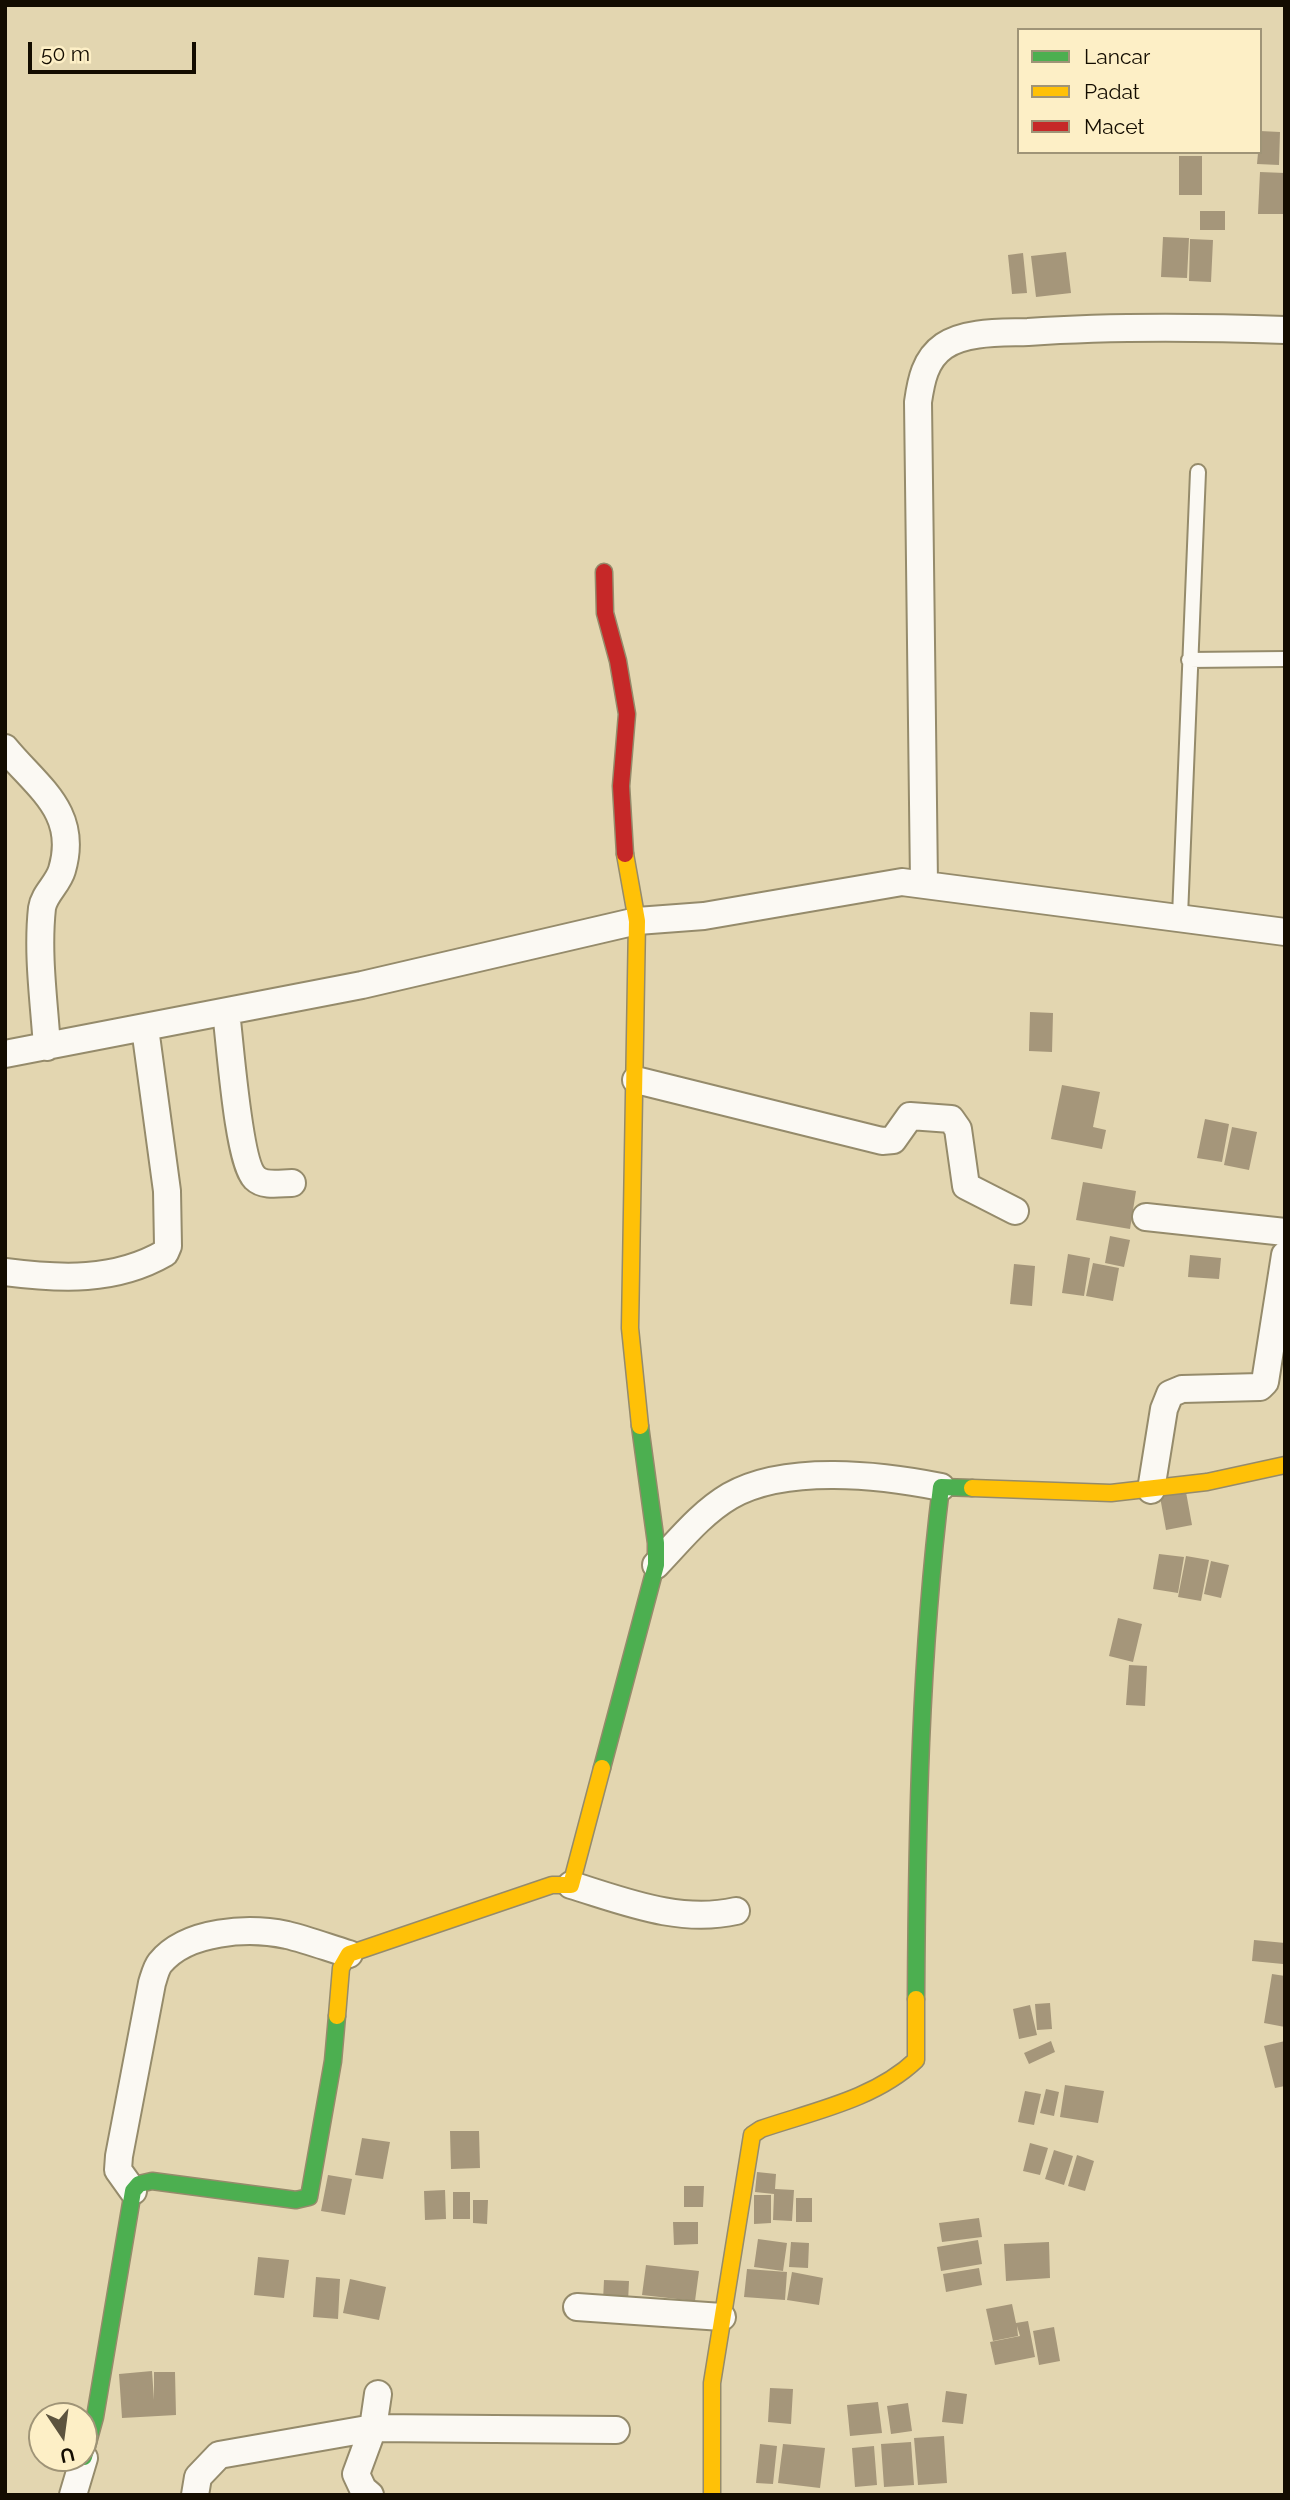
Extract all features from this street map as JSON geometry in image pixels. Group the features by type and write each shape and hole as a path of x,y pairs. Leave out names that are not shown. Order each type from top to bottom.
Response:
{"street":[{"path":"924,883 918,402 921,380 932,355 947,344 965,338 1001,333 1158,326 1285,330"},
{"path":"571,1885 656,1564 656,1544 646,1487 630,1328 637,921 622,836 621,786 627,714 618,661 605,612 604,572"},
{"path":"5,748 43,787 61,815 67,848 61,874 43,904 40,938 47,1047"},
{"path":"5,1054 511,953 637,921 704,916 902,882 1180,916 1285,932"},
{"path":"226,1012 240,1127 252,1176 261,1183 292,1184"},
{"path":"5,1272 37,1276 108,1276 165,1253 168,1246 167,1191 145,1028"},
{"path":"636,1080 882,1141 893,1140 910,1116 951,1119 958,1129 966,1186 1015,1211"},
{"path":"1146,1217 1285,1232"},
{"path":"1151,1490 1164,1409 1170,1394 1182,1389 1261,1387 1265,1382 1285,1255"},
{"path":"656,1564 703,1517 730,1496 751,1487 824,1475 903,1479 941,1487 1075,1492 1151,1490 1285,1465"},
{"path":"712,2495 712,2383 748,2146 752,2135 761,2129 886,2084 906,2072 916,2060 916,1886 927,1595 941,1487"},
{"path":"133,2191 118,2170 119,2156 152,1983 159,1964 178,1948 204,1937 248,1931 286,1935 349,1954 552,1885 571,1885 673,1914 716,1916 736,1911"},
{"path":"98,2405 133,2191 139,2185 152,2181 296,2200 309,2197 333,2061 341,1968 349,1954"},
{"path":"577,2307 722,2317"},
{"path":"370,2495 363,2489 356,2474 373,2428 378,2394"},
{"path":"195,2495 198,2477 219,2455 373,2428 616,2430"},
{"path":"74,2495 80,2472"}],"lane":[{"path":"1180,916 1198,472"},
{"path":"1189,660 1285,659"}],"building":[{"path":"1262,131 1280,132 1279,165 1257,164 1258,154 1262,154"},
{"path":"1179,156 1202,156 1202,195 1179,195"},
{"path":"1260,172 1285,173 1285,214 1258,214"},
{"path":"1200,211 1225,211 1225,230 1200,230"},
{"path":"1163,237 1189,238 1187,278 1161,277"},
{"path":"1190,239 1213,240 1211,282 1189,281"},
{"path":"1066,252 1071,293 1036,297 1031,256"},
{"path":"1023,253 1027,293 1012,294 1008,255"},
{"path":"1030,1012 1053,1013 1052,1052 1029,1051"},
{"path":"1062,1085 1100,1092 1093,1127 1106,1130 1102,1149 1051,1139"},
{"path":"1205,1119 1229,1124 1222,1162 1197,1158"},
{"path":"1232,1127 1257,1132 1249,1170 1224,1165"},
{"path":"1083,1182 1136,1191 1130,1229 1076,1220"},
{"path":"1110,1236 1130,1240 1124,1267 1105,1263"},
{"path":"1068,1254 1090,1258 1084,1296 1062,1293"},
{"path":"1190,1255 1221,1258 1219,1279 1188,1277"},
{"path":"1093,1263 1119,1268 1113,1301 1086,1296"},
{"path":"1014,1264 1035,1266 1032,1306 1010,1304"},
{"path":"1186,1492 1192,1525 1166,1530 1160,1497"},
{"path":"1159,1554 1184,1557 1178,1593 1153,1589"},
{"path":"1186,1556 1209,1560 1201,1601 1178,1597"},
{"path":"1211,1561 1229,1565 1221,1598 1204,1594"},
{"path":"1118,1618 1142,1624 1133,1662 1109,1656"},
{"path":"1129,1665 1147,1666 1145,1706 1126,1705"},
{"path":"1254,1940 1285,1943 1283,1964 1252,1961"},
{"path":"1272,1974 1285,1976 1285,2027 1264,2023"},
{"path":"1050,2003 1052,2029 1037,2030 1035,2004"},
{"path":"1030,2005 1037,2035 1019,2039 1013,2009"},
{"path":"1051,2041 1055,2052 1029,2064 1024,2053"},
{"path":"1285,2041 1285,2086 1275,2088 1264,2046"},
{"path":"1065,2085 1104,2091 1098,2123 1060,2117"},
{"path":"1046,2089 1059,2092 1054,2116 1040,2113"},
{"path":"1025,2091 1041,2094 1034,2125 1018,2122"},
{"path":"450,2131 479,2131 480,2168 451,2169"},
{"path":"362,2138 390,2142 383,2179 355,2175"},
{"path":"1030,2143 1048,2148 1040,2175 1023,2171"},
{"path":"1054,2150 1073,2156 1064,2185 1045,2179"},
{"path":"1077,2155 1094,2161 1085,2191 1068,2186"},
{"path":"757,2172 776,2174 775,2189 794,2190 792,2221 773,2220 774,2194 755,2192"},
{"path":"328,2175 352,2179 345,2215 321,2211"},
{"path":"684,2186 704,2186 703,2207 684,2207"},
{"path":"445,2190 446,2219 425,2220 424,2191"},
{"path":"453,2192 470,2192 470,2219 453,2219"},
{"path":"754,2195 771,2195 771,2223 754,2224"},
{"path":"796,2198 812,2198 812,2222 796,2222"},
{"path":"473,2200 488,2200 487,2224 473,2223"},
{"path":"979,2218 982,2237 942,2242 939,2223"},
{"path":"673,2222 698,2222 698,2244 674,2245"},
{"path":"758,2239 787,2243 783,2271 754,2267"},
{"path":"978,2240 982,2264 941,2271 937,2247"},
{"path":"791,2242 809,2243 808,2268 789,2267"},
{"path":"1049,2242 1050,2278 1006,2281 1004,2244"},
{"path":"258,2257 289,2260 284,2298 254,2295"},
{"path":"646,2265 699,2271 695,2301 642,2295"},
{"path":"979,2268 982,2285 946,2292 943,2274"},
{"path":"747,2269 787,2272 785,2300 744,2297"},
{"path":"792,2272 823,2278 819,2305 787,2300"},
{"path":"316,2277 340,2279 338,2319 313,2317"},
{"path":"350,2279 386,2287 379,2320 343,2313"},
{"path":"604,2280 629,2281 628,2302 603,2301"},
{"path":"1012,2304 1016,2323 1028,2321 1035,2357 995,2365 990,2342 1020,2336 1017,2326 1018,2336 993,2341 986,2309"},
{"path":"1054,2327 1060,2361 1039,2365 1033,2331"},
{"path":"152,2371 154,2400 154,2372 175,2372 176,2415 122,2418 119,2374"},
{"path":"770,2388 793,2389 791,2424 768,2422"},
{"path":"946,2391 967,2394 963,2424 942,2422"},
{"path":"878,2402 882,2433 850,2436 847,2405"},
{"path":"908,2403 912,2431 891,2434 887,2406"},
{"path":"944,2436 947,2483 918,2485 914,2438"},
{"path":"911,2442 914,2485 884,2487 881,2444"},
{"path":"760,2444 777,2446 773,2484 756,2483"},
{"path":"783,2444 825,2448 820,2488 778,2483"},
{"path":"874,2446 877,2485 855,2487 852,2448"}],"traffic: fast":[{"path":"602,1768 656,1565 656,1543 640,1426"},
{"path":"916,1999 917,1871 924,1679 941,1487 972,1488"},
{"path":"98,2402 133,2191 139,2184 152,2181 296,2200 309,2197 333,2061 337,2016"}],"traffic: slow":[{"path":"625,854 637,921 630,1328 640,1426"},
{"path":"972,1488 1111,1493 1207,1482 1285,1465"},
{"path":"337,2016 341,1968 349,1954 552,1885 571,1885 602,1768"},
{"path":"712,2495 712,2383 752,2135 761,2129 823,2110 863,2094 882,2085 916,2060 916,1999"}],"traffic: jam":[{"path":"604,572 605,613 618,661 627,714 621,786 625,854"}]}
